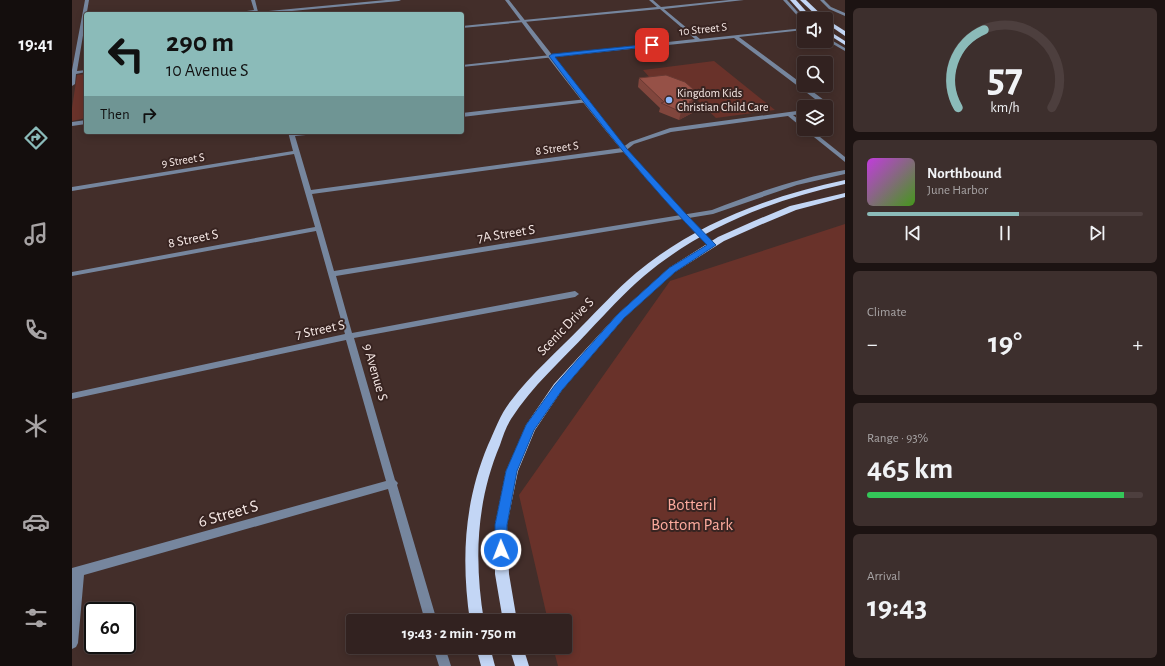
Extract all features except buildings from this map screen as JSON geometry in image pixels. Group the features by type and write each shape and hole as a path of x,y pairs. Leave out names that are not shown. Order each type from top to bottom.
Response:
{"main road":[{"path":"793,0 804,12"},
{"path":"803,0 816,12"},
{"path":"833,26 845,34"},
{"path":"833,35 845,43"},
{"name":"Scenic Drive S","path":"476,614 472,597 470,562 472,516 486,460 506,418 527,389 622,291 647,268 699,232 764,204 845,182"},
{"path":"509,614 502,574 501,525 512,471 530,428 558,388 621,316 672,270 712,245 741,230 793,208 845,195"},
{"path":"485,654 488,666"},
{"path":"518,654 522,666"}],"street":[{"path":"85,12 87,0"},
{"path":"253,0 257,12"},
{"path":"268,12 399,0"},
{"path":"507,0 624,150 684,217 712,245"},
{"path":"651,0 699,40"},
{"path":"464,27 742,0"},
{"path":"785,0 797,15"},
{"path":"822,0 830,8 845,15"},
{"path":"72,84 84,16"},
{"name":"10 Street S","path":"464,66 797,30"},
{"path":"736,36 818,100"},
{"path":"833,42 845,50"},
{"path":"73,73 84,71"},
{"path":"464,115 587,101"},
{"name":"8 Street S","path":"309,192 624,150 632,143 670,130 797,113"},
{"path":"789,114 797,120"},
{"path":"72,124 84,122"},
{"name":"9 Avenue S","path":"292,134 393,483 429,614"},
{"path":"816,136 845,160"},
{"name":"9 Street S","path":"72,189 297,152"},
{"path":"684,217 713,212 765,192 804,181 845,172"},
{"name":"7A Street S","path":"332,274 684,217"},
{"name":"8 Street S","path":"72,274 319,228"},
{"name":"7 Street S","path":"72,396 350,336 575,294"},
{"name":"6 Street S","path":"75,572 393,483"},
{"path":"72,643 75,572"},
{"path":"441,654 445,666"}],"green space":[{"path":"714,61 775,110 716,118 697,100 695,101 652,80 643,70"},
{"path":"84,74 84,118 72,121 72,108 77,75"},
{"name":"Botteril Bottom Park","path":"845,224 845,666 558,666 555,654 572,654 572,614 546,614 519,495 670,281"}],"place":[{"name":"Kingdom Kids Christian Child Care","path":"669,100"}],"route":[{"path":"501,550 501,525 512,471 530,428 558,388 621,316 672,270 712,245 684,217 624,150 552,56 652,45"}]}
